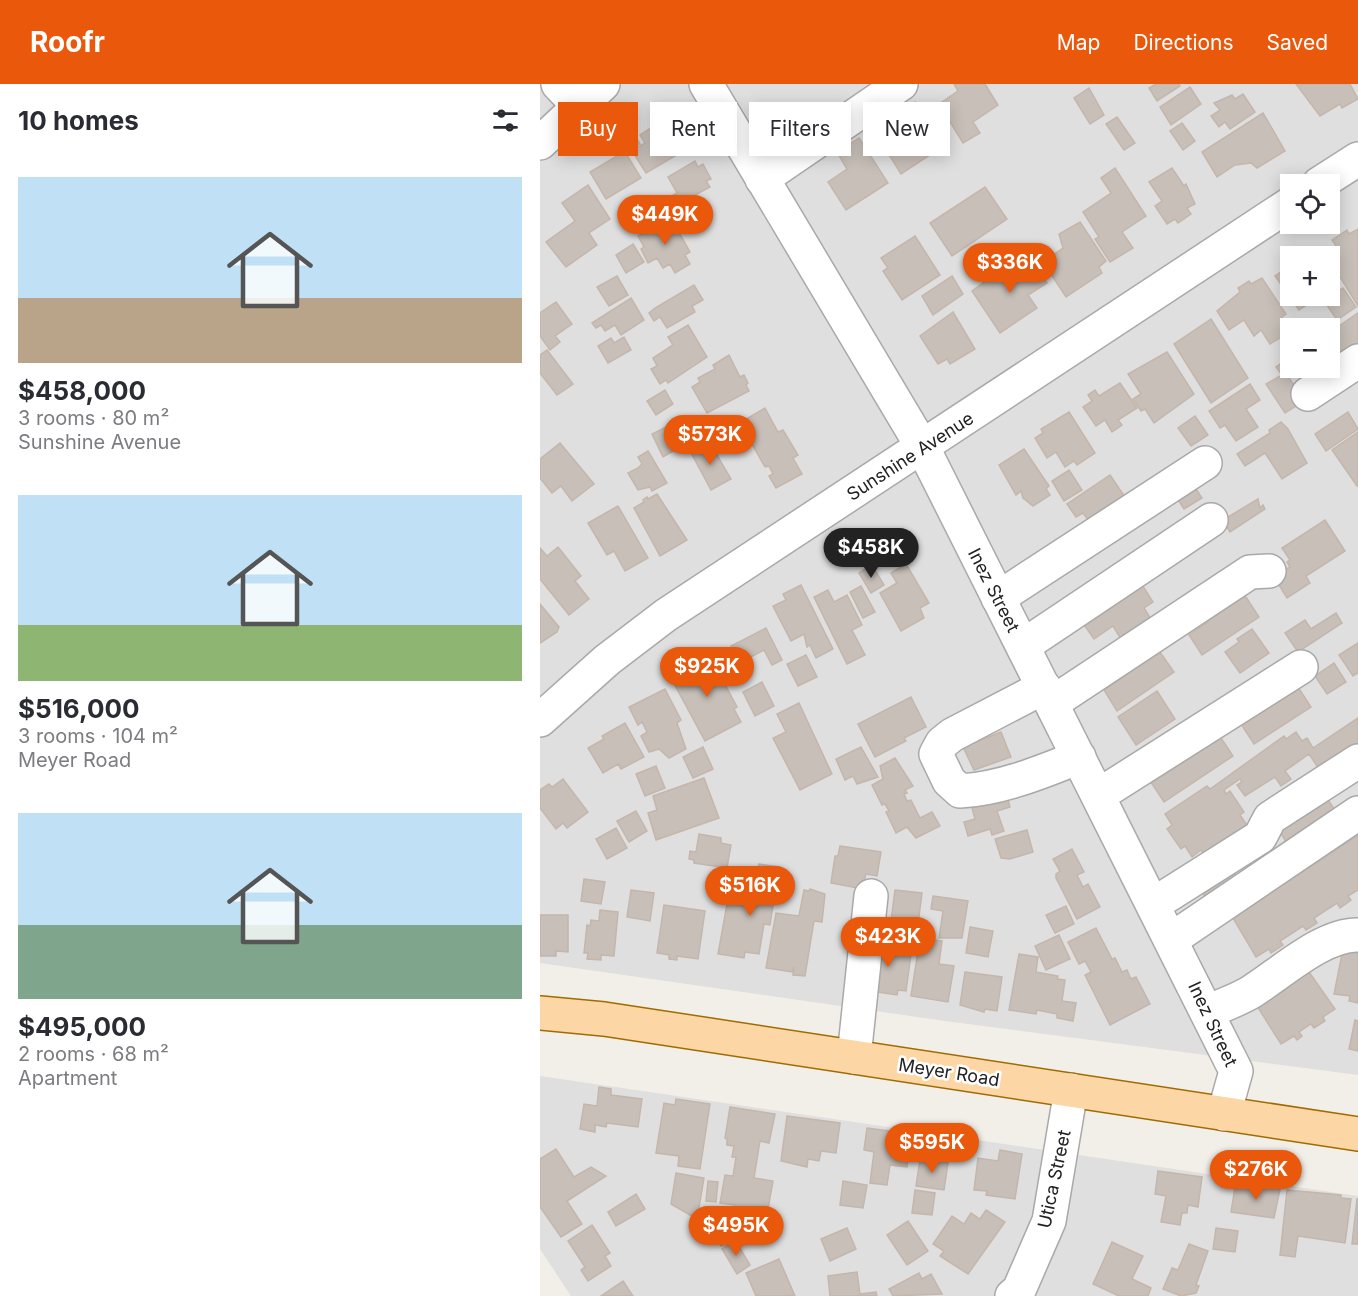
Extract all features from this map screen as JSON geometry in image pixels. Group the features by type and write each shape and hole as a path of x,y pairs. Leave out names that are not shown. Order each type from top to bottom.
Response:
{"main road":[{"name":"Meyer Road","path":"540,1013 604,1019 1358,1134"}],"street":[{"path":"540,143 569,95 603,84"},
{"name":"Inez Street","path":"706,84 924,448 1172,939 1236,1071 1224,1114"},
{"path":"762,179 901,84"},
{"path":"1335,174 1358,159"},
{"name":"Sunshine Avenue","path":"540,720 607,660 651,626 924,448 1280,211"},
{"path":"1308,394 1358,360"},
{"path":"998,598 1205,464"},
{"path":"1023,646 1211,520"},
{"path":"1079,757 1044,771 976,790 960,791 949,782 936,754 942,743 952,735 1048,695 1250,572 1269,571"},
{"path":"1099,795 1301,668"},
{"path":"1154,904 1260,837 1270,818 1358,761"},
{"path":"1172,939 1358,813"},
{"path":"854,1057 871,896"},
{"path":"1208,1012 1249,993 1324,944 1350,935 1358,935"},
{"name":"Utica Street","path":"1011,1296 1019,1290 1049,1221 1071,1090"}],"shaded area":[{"path":"540,84 1358,84 1358,1075 945,1021 540,963"},
{"path":"540,1076 1358,1196 1358,1296 571,1296 540,1249"}],"building":[{"path":"954,84 985,84 998,105 973,122 980,133 963,143 950,122 950,102 942,102 958,91"},
{"path":"1156,84 1179,84 1180,86 1157,101 1149,88"},
{"path":"1296,84 1350,84 1358,99 1342,108 1340,104 1320,116"},
{"path":"1190,87 1201,104 1171,125 1160,107"},
{"path":"1089,88 1104,115 1090,124 1074,98"},
{"path":"1243,94 1255,112 1230,129 1225,122 1219,127 1211,116 1220,110 1214,103 1232,95 1235,99"},
{"path":"1263,113 1285,151 1257,168 1251,163 1235,165 1217,177 1202,152"},
{"path":"1117,117 1135,143 1124,150 1106,124"},
{"path":"1182,123 1195,141 1183,150 1170,131"},
{"path":"650,129 650,156 675,156 646,173 635,156 638,156 638,147 645,143 640,135"},
{"path":"859,138 863,144 863,156 871,156 888,183 846,210 828,182 847,169 839,156 851,156 851,143"},
{"path":"617,156 627,156 641,178 606,199 590,172"},
{"path":"890,156 928,156 901,174"},
{"path":"695,161 698,167 703,164 711,179 706,181 710,187 675,206 670,197 677,193 668,177"},
{"path":"1115,168 1146,216 1122,232 1133,248 1110,262 1095,239 1099,237 1083,212 1111,193 1101,178"},
{"path":"1172,168 1184,186 1186,184 1195,204 1187,208 1191,214 1178,223 1175,219 1167,224 1155,206 1162,201 1149,182"},
{"path":"588,185 610,219 589,233 597,245 566,267 546,242 575,221 562,203"},
{"path":"985,187 1007,219 952,256 930,223"},
{"path":"671,218 690,252 685,255 690,264 675,273 670,264 663,268 657,258 648,263 641,249 644,247 638,236"},
{"path":"1080,222 1106,261 1099,267 1102,273 1066,297 1043,262 1063,248 1059,234"},
{"path":"1358,229 1358,306 1340,277 1340,246 1336,246 1332,240 1347,230 1349,234"},
{"path":"915,236 940,275 902,300 883,271 888,268 881,258"},
{"path":"633,244 644,262 626,273 616,255"},
{"path":"1032,259 1047,283 1028,295 1037,308 1000,333 972,291 1008,265 1012,271"},
{"path":"1280,273 1280,283 1275,276"},
{"path":"617,276 628,295 609,306 597,287"},
{"path":"952,276 963,294 933,315 922,296"},
{"path":"1262,278 1286,314 1280,318 1280,338 1270,344 1261,330 1254,336 1244,320 1229,330 1217,311 1240,292 1238,288 1249,281 1251,284"},
{"path":"694,285 703,300 692,306 695,312 667,328 660,317 654,321 649,313"},
{"path":"1343,288 1356,307 1340,318 1336,318 1327,306 1340,306 1340,290"},
{"path":"631,298 644,320 621,335 615,325 605,331 601,325 596,328 592,323"},
{"path":"556,302 572,324 555,336 560,342 550,350 540,336 540,313"},
{"path":"953,312 975,349 950,364 947,359 938,364 920,336"},
{"path":"1358,313 1358,354 1340,363 1340,325"},
{"path":"1211,319 1248,378 1211,403 1174,344"},
{"path":"688,325 707,357 668,383 666,380 660,384 651,369 657,366 653,358 673,345 668,337"},
{"path":"624,337 631,350 608,363 598,346 611,338 614,343"},
{"path":"547,350 573,384 557,395 540,373 540,355"},
{"path":"1167,352 1194,394 1154,423 1145,409 1141,411 1133,399 1141,394 1128,374"},
{"path":"729,355 740,377 744,375 749,391 707,413 692,387 700,382 698,378 715,369 713,365"},
{"path":"1280,376 1280,378 1289,378 1304,401 1285,413 1266,384"},
{"path":"1120,383 1137,408 1118,420 1122,425 1112,432 1105,420 1096,426 1083,407 1092,401 1088,395 1095,390 1099,396"},
{"path":"1250,384 1260,400 1246,409 1258,427 1236,441 1225,425 1220,428 1209,411"},
{"path":"665,390 673,404 656,415 647,401"},
{"path":"765,408 778,432 783,430 798,455 793,458 802,474 776,488 769,476 773,474 769,466 765,467 749,439 745,441 736,425"},
{"path":"1069,412 1095,453 1077,465 1074,461 1065,467 1056,452 1047,458 1035,438 1043,433 1041,429"},
{"path":"1348,412 1358,429 1326,451 1315,434"},
{"path":"1195,416 1208,435 1191,446 1178,428"},
{"path":"678,421 690,441 663,457 652,434"},
{"path":"1281,422 1288,429 1307,463 1282,479 1265,453 1245,466 1237,454 1270,433 1269,430"},
{"path":"1358,432 1358,486 1357,486 1332,450"},
{"path":"701,441 708,453 714,450 731,479 711,490 689,449"},
{"path":"560,443 594,484 572,501 561,486 552,493 540,478 540,459"},
{"path":"1024,449 1049,486 1046,489 1050,495 1033,506 1023,498 1021,491 1016,495 999,465"},
{"path":"648,451 667,483 652,491 650,487 638,490 628,473 642,464 638,457"},
{"path":"1069,470 1082,490 1064,501 1052,481"},
{"path":"1110,475 1125,497 1089,521 1083,513 1076,517 1067,504"},
{"path":"1190,480 1202,498 1184,509 1173,492"},
{"path":"657,494 687,540 660,556 634,508 644,502 643,500 647,497 648,499"},
{"path":"1258,499 1260,508 1263,505 1265,509 1230,532 1223,520"},
{"path":"618,506 648,558 625,571 614,551 607,555 588,523"},
{"path":"1325,520 1345,551 1306,576 1310,583 1287,598 1274,577 1290,567 1287,562 1290,560 1282,548"},
{"path":"558,547 581,576 575,581 589,599 569,615 540,579 540,548 547,556"},
{"path":"906,564 929,603 920,608 924,618 901,631 880,593 897,583 891,573"},
{"path":"872,565 884,585 871,593 859,573"},
{"path":"1139,580 1153,602 1144,608 1151,619 1121,639 1113,626 1094,639 1080,619"},
{"path":"801,585 833,649 816,658 810,645 807,647 804,634 791,641 773,606 786,600 783,594"},
{"path":"861,586 875,612 863,618 850,592"},
{"path":"1240,588 1259,617 1202,655 1189,635 1208,622 1203,613"},
{"path":"828,590 834,602 847,595 862,625 852,630 865,655 847,664 814,597"},
{"path":"540,604 559,627 557,632 540,643"},
{"path":"1336,613 1342,623 1298,652 1285,633 1305,620 1311,629"},
{"path":"766,628 782,660 772,665 764,650 747,659 749,663 741,667 731,646"},
{"path":"1252,629 1269,653 1240,673 1225,652 1239,642 1237,639"},
{"path":"1358,643 1358,673 1353,676 1339,655"},
{"path":"1155,645 1174,672 1117,711 1104,690 1123,677 1118,669"},
{"path":"806,655 817,677 798,686 787,664"},
{"path":"710,656 737,707 734,709 741,722 705,741 670,676"},
{"path":"1334,663 1346,682 1327,694 1315,676"},
{"path":"762,682 774,706 755,716 743,692"},
{"path":"1296,684 1311,707 1254,744 1239,721"},
{"path":"665,689 681,720 677,723 686,749 669,758 659,749 649,752 641,736 647,732 642,722 638,725 629,707"},
{"path":"1157,691 1175,719 1136,745 1118,717"},
{"path":"911,697 926,727 904,738 906,741 875,757 858,724"},
{"path":"799,703 832,774 800,790 773,738 786,732 777,714"},
{"path":"1358,718 1358,743 1319,769 1309,754 1285,771 1291,779 1281,786 1275,777 1245,796 1237,785 1242,782 1240,779 1224,790 1226,794 1230,791 1244,812 1240,815 1247,825 1204,854 1201,850 1192,857 1185,846 1181,849 1167,829 1172,825 1165,814 1207,786 1210,789 1284,736 1286,739 1296,732 1302,741 1307,738 1313,748"},
{"path":"625,723 644,757 621,769 618,764 603,773 588,748 604,739 602,736"},
{"path":"1001,732 1011,757 974,770 963,747"},
{"path":"1217,732 1233,756 1164,802 1145,773"},
{"path":"703,747 713,769 693,778 683,757"},
{"path":"861,747 878,777 857,784 853,776 845,780 836,759"},
{"path":"895,758 913,786 905,790 907,801 911,800 920,818 932,812 940,826 916,838 907,827 896,833 886,812 889,811 885,804 882,805 872,785 883,779 880,766"},
{"path":"656,766 665,788 645,796 636,774"},
{"path":"704,778 719,818 656,840 648,813 657,810 653,796"},
{"path":"563,779 588,812 567,828 563,823 556,829 540,808 540,790 549,784 552,787"},
{"path":"1006,792 1010,807 997,811 1004,831 992,835 990,829 968,836 964,822 975,819 971,804"},
{"path":"1326,797 1337,813 1288,845 1278,829"},
{"path":"636,811 647,831 629,842 617,821"},
{"path":"616,828 627,848 607,859 596,839"},
{"path":"1027,830 1033,852 1010,859 1001,858 995,839"},
{"path":"699,834 721,838 721,843 731,845 727,868 694,863 694,860 689,859 690,851 696,852"},
{"path":"1358,835 1358,890 1348,896 1351,900 1340,908 1337,903 1314,918 1317,923 1306,930 1303,926 1280,941 1283,945 1271,953 1269,949 1256,957 1233,918"},
{"path":"840,846 881,852 877,876 866,874 862,889 831,883 835,856 838,856"},
{"path":"1072,849 1084,872 1077,875 1083,887 1088,884 1100,907 1077,919 1056,878 1056,874 1060,871 1053,859"},
{"path":"759,864 779,867 770,925 764,924 759,954 745,952 744,958 718,954 727,904 756,908 757,898 754,897"},
{"path":"1230,867 1238,879 1207,900 1199,888"},
{"path":"584,879 605,882 601,904 581,901"},
{"path":"810,889 825,894 822,922 814,921 805,976 793,975 794,967 792,972 766,968 776,913 799,916 804,890 809,891"},
{"path":"631,890 654,893 650,921 627,917"},
{"path":"895,890 922,893 917,932 890,928"},
{"path":"933,896 968,901 962,938 939,938 943,911 931,909"},
{"path":"664,905 705,911 698,959 677,956 677,960 669,959 669,955 657,953"},
{"path":"1066,906 1074,924 1055,933 1046,915"},
{"path":"600,910 618,912 614,956 601,955 601,960 587,959 588,953 584,953 587,925 590,926 591,920 599,921"},
{"path":"540,915 568,915 568,952 556,951 556,956 540,956"},
{"path":"970,927 993,931 988,957 966,953"},
{"path":"1096,928 1112,959 1115,958 1122,972 1127,970 1131,979 1136,977 1150,1004 1110,1025 1085,975 1091,972 1085,961 1079,964 1068,942"},
{"path":"1059,935 1070,959 1046,970 1035,946"},
{"path":"920,938 942,941 939,964 954,966 948,1002 911,996"},
{"path":"872,941 912,947 906,991 898,990 897,995 865,990"},
{"path":"1343,949 1358,952 1358,1003 1349,1001 1350,996 1334,994"},
{"path":"1019,954 1038,957 1036,972 1058,976 1057,979 1065,980 1062,1001 1076,1003 1073,1021 1057,1018 1057,1014 1037,1010 1036,1014 1009,1010"},
{"path":"965,972 1002,977 997,1011 985,1009 984,1012 960,1005"},
{"path":"1309,972 1335,1009 1323,1017 1325,1021 1314,1028 1311,1024 1299,1032 1302,1036 1297,1040 1294,1036 1281,1044 1257,1006"},
{"path":"1355,1020 1358,1021 1358,1051 1349,1049"},
{"path":"599,1087 611,1089 611,1095 642,1099 638,1127 607,1123 606,1127 595,1125 595,1132 580,1129 584,1104 597,1106"},
{"path":"676,1099 710,1104 700,1169 678,1166 679,1156 656,1153 664,1103 675,1105"},
{"path":"730,1107 775,1114 769,1143 760,1141 754,1178 773,1181 768,1209 750,1206 747,1225 733,1223 735,1205 720,1203 725,1175 733,1176 736,1157 732,1157 734,1146 727,1145 725,1138"},
{"path":"787,1116 840,1123 836,1153 821,1151 819,1161 808,1159 807,1167 781,1161"},
{"path":"867,1128 912,1134 907,1167 890,1165 887,1185 870,1183 874,1152 864,1150"},
{"path":"556,1149 574,1177 591,1167 606,1176 567,1201 582,1224 561,1237 540,1207 540,1159"},
{"path":"1000,1150 1022,1154 1015,1199 986,1195 987,1191 974,1190 978,1158 998,1161"},
{"path":"920,1159 948,1163 944,1190 916,1186"},
{"path":"1158,1171 1202,1177 1198,1207 1188,1205 1187,1213 1182,1213 1180,1225 1161,1222 1166,1196 1155,1194"},
{"path":"676,1173 704,1178 697,1219 671,1204"},
{"path":"708,1181 718,1182 716,1202 706,1201"},
{"path":"843,1181 867,1185 863,1208 840,1205"},
{"path":"1255,1185 1280,1189 1274,1218 1231,1212 1235,1187 1254,1189"},
{"path":"915,1190 935,1193 932,1215 912,1213"},
{"path":"1287,1190 1341,1195 1341,1198 1351,1199 1345,1243 1298,1236 1295,1257 1280,1255"},
{"path":"636,1194 645,1209 616,1226 608,1212"},
{"path":"1357,1199 1358,1244 1352,1244"},
{"path":"704,1209 719,1211 717,1225 703,1223"},
{"path":"753,1210 764,1210 764,1223 753,1223"},
{"path":"986,1210 1005,1222 968,1274 940,1256 944,1251 933,1244 952,1216 964,1224 971,1213 980,1219"},
{"path":"908,1221 928,1251 907,1265 887,1235"},
{"path":"592,1225 610,1253 605,1256 611,1266 588,1281 581,1270 585,1267 568,1241"},
{"path":"726,1228 732,1240 721,1246 714,1234"},
{"path":"847,1228 856,1249 830,1261 821,1239"},
{"path":"1216,1228 1238,1231 1235,1252 1213,1249"},
{"path":"735,1240 750,1265 737,1274 722,1249"},
{"path":"1112,1242 1143,1256 1132,1279 1151,1288 1148,1296 1119,1296 1093,1284"},
{"path":"1189,1244 1208,1251 1196,1285 1199,1286 1196,1293 1181,1296 1163,1289 1172,1268 1178,1270"},
{"path":"779,1259 795,1296 756,1296 746,1273"},
{"path":"857,1272 860,1294 876,1292 877,1296 830,1296 828,1276"},
{"path":"919,1273 922,1279 931,1274 942,1294 893,1296 889,1289"},
{"path":"623,1281 633,1296 601,1296"}]}
